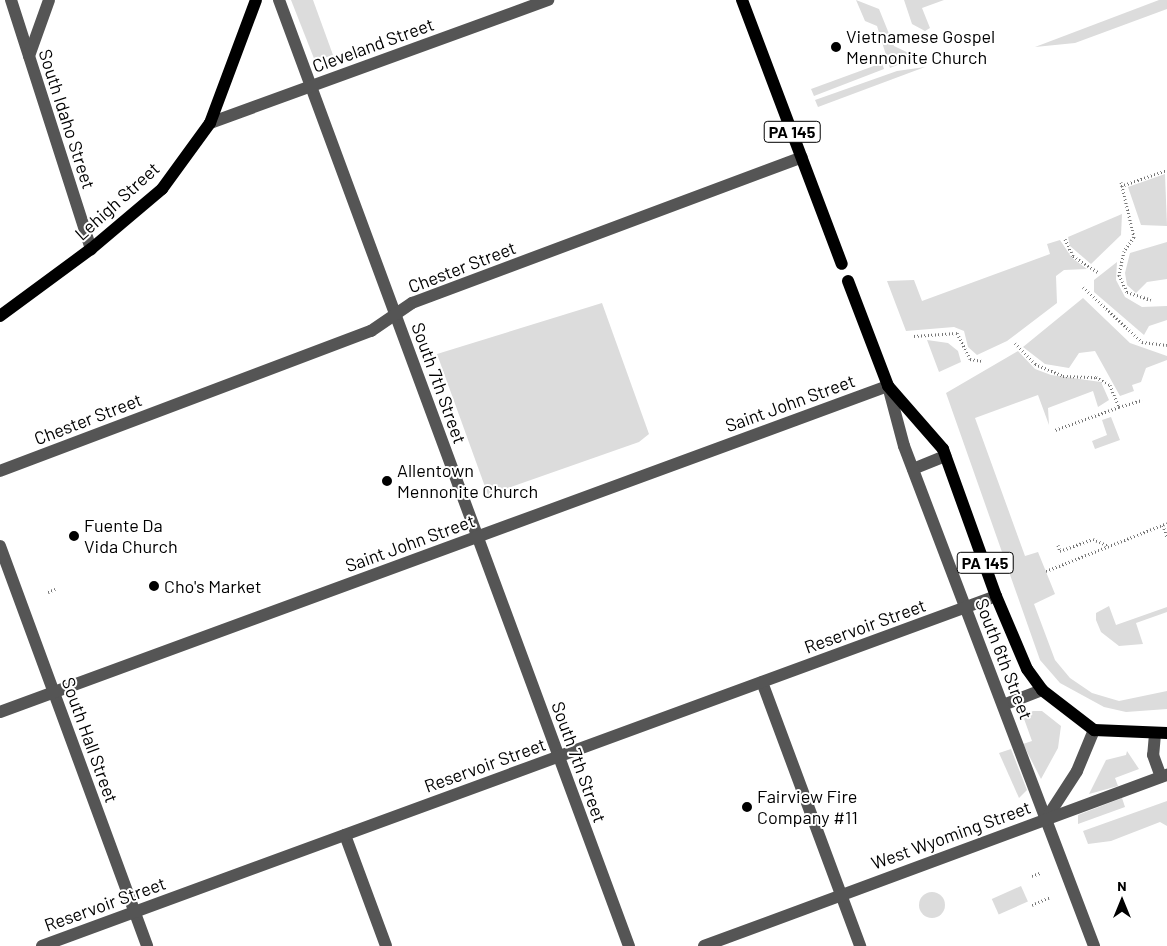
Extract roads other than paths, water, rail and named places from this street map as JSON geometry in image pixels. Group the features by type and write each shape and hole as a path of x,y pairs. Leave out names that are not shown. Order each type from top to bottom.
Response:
{"main road":[{"name":"Lehigh Street","path":"0,316 91,249 162,189 210,123 256,0"},
{"name":"PA 145","path":"742,0 842,264"},
{"name":"South 6th Street","path":"848,281 888,386 946,456 996,596 1027,669 1042,690 1094,730"},
{"path":"1094,730 1161,734"}],"street":[{"name":"South Idaho Street","path":"11,0 91,249"},
{"path":"28,56 49,0"},
{"name":"South 7th Street","path":"279,0 629,946"},
{"name":"Cleveland Street","path":"210,123 548,0"},
{"name":"Chester Street","path":"0,471 371,331 412,303 802,158"},
{"name":"South 6th Street","path":"888,386 904,446 1046,819"},
{"name":"Saint John Street","path":"0,712 888,386"},
{"path":"913,469 946,456"},
{"name":"South Hall Street","path":"0,546 147,946"},
{"name":"Reservoir Street","path":"42,946 996,596"},
{"path":"762,682 860,946"},
{"path":"1003,704 1042,690"},
{"name":"West Wyoming Street","path":"704,946 1046,819 1077,771 1094,730"},
{"path":"1094,946 1046,819 1164,776 1153,754 1161,734"},
{"path":"345,835 386,946"}],"place":[{"name":"Vietnamese Gospel Mennonite Church","path":"836,47"},
{"name":"Allentown Mennonite Church","path":"387,481"},
{"name":"Fuente Da Vida Church","path":"74,536"},
{"name":"Cho's Market","path":"154,586"},
{"name":"Fairview Fire Company #11","path":"747,807"}]}
